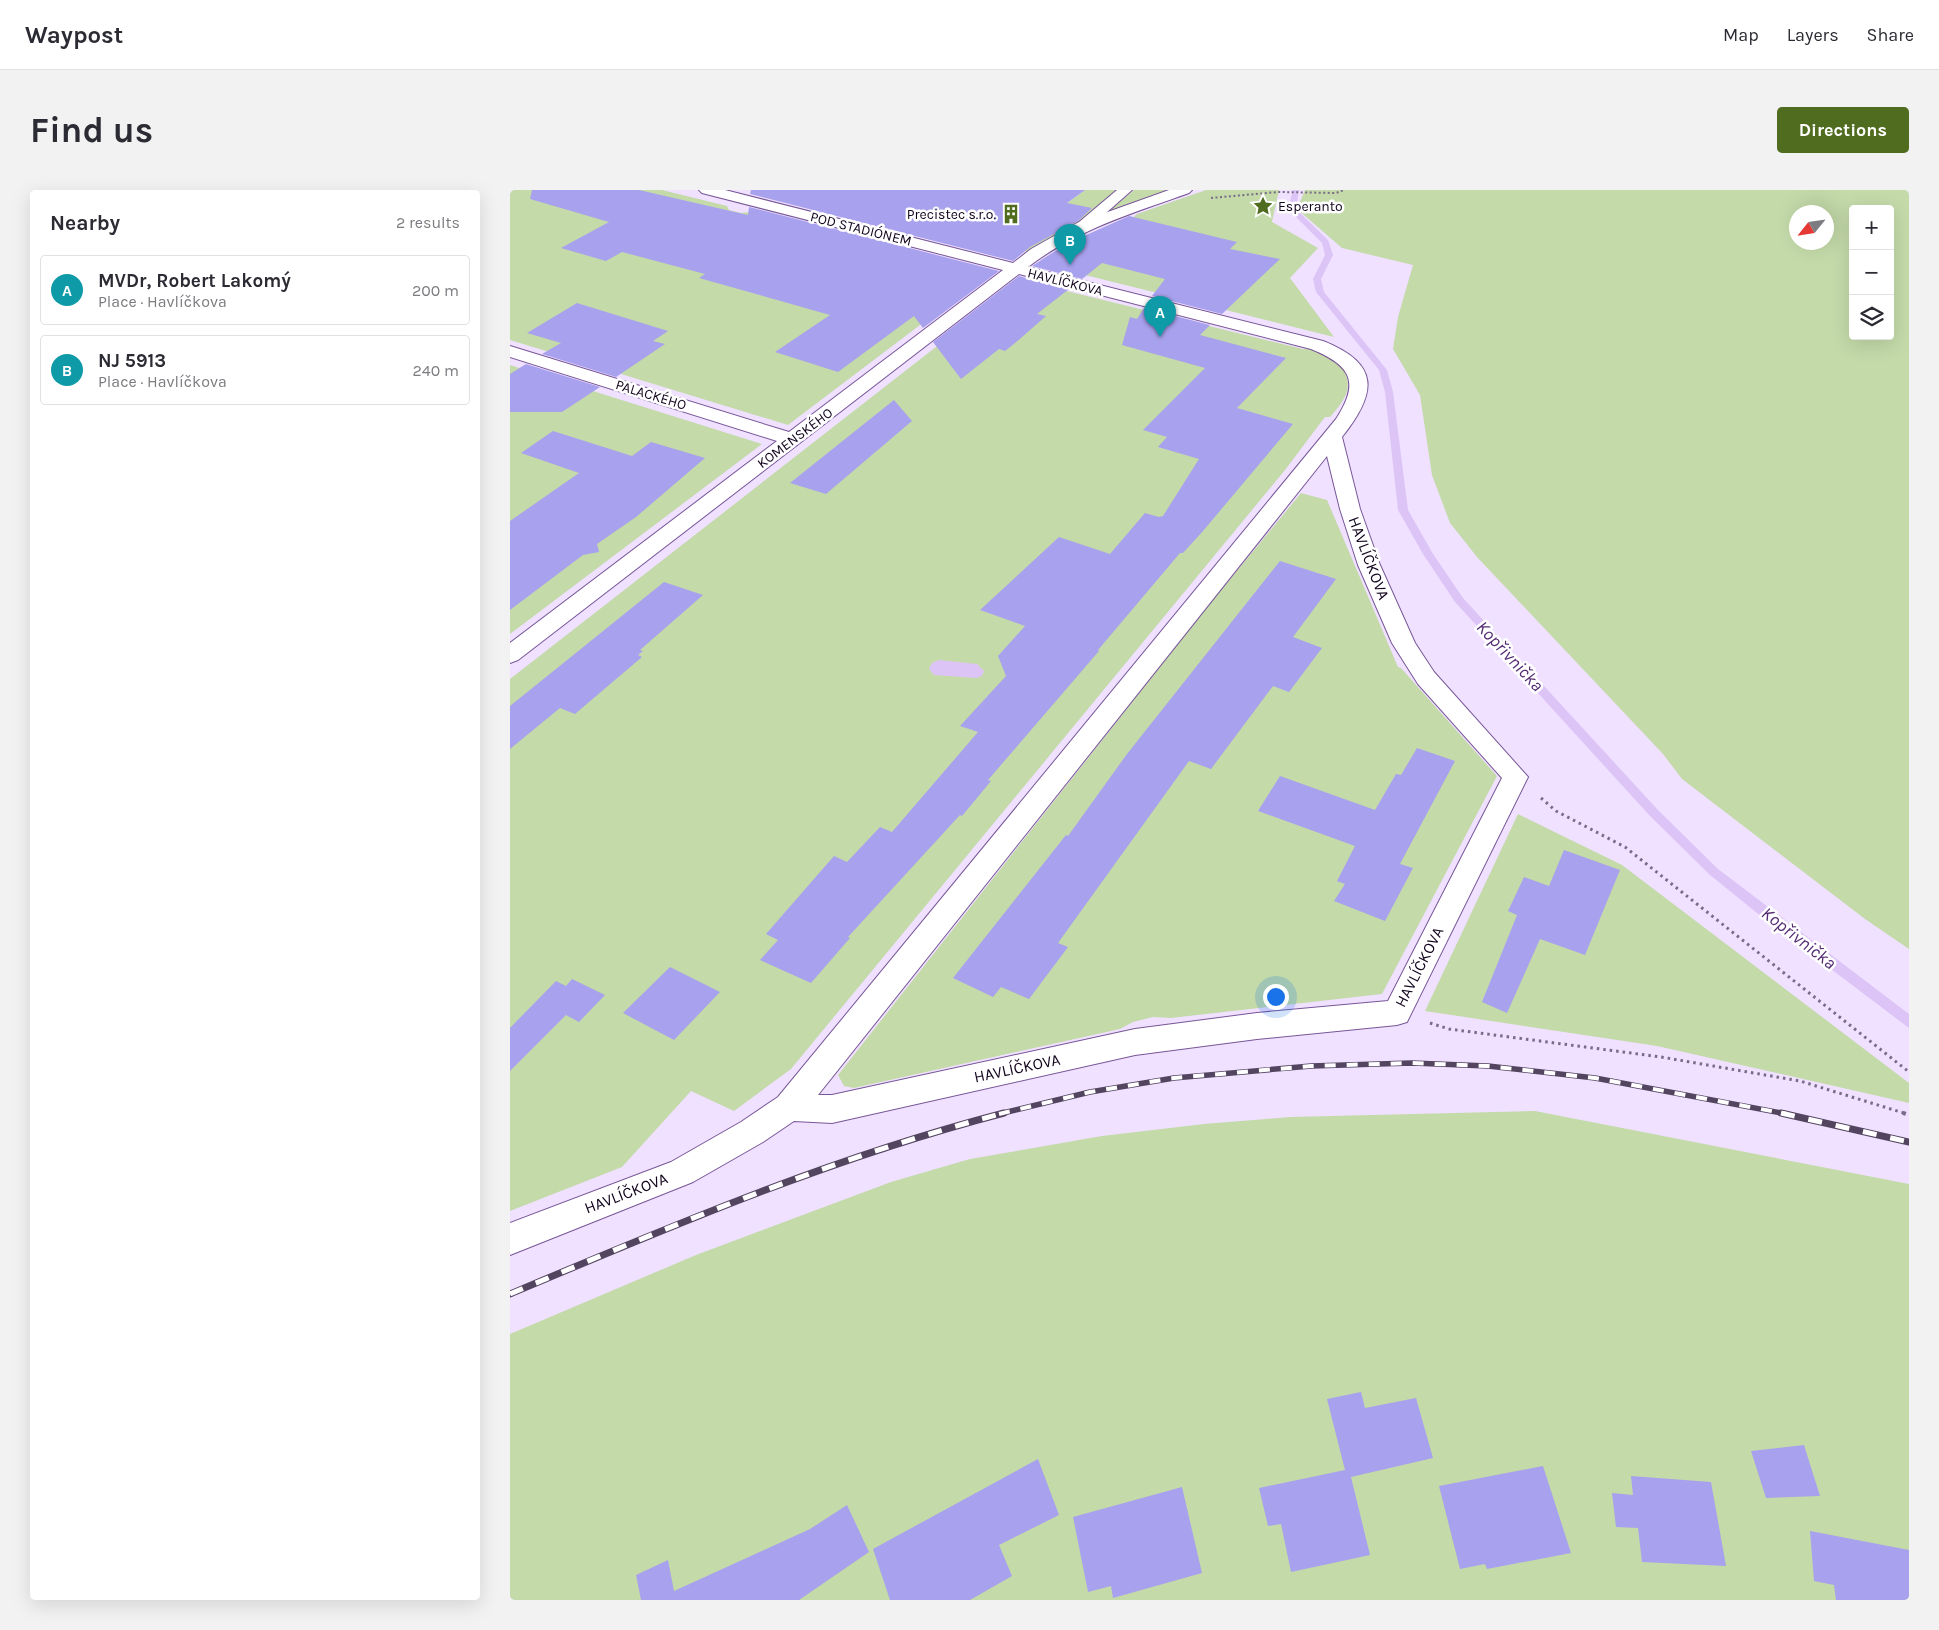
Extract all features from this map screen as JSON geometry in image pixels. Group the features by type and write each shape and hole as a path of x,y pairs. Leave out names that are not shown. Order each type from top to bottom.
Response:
{"street":[{"name":"POD STADIÓNEM","path":"708,190 1014,269"},
{"name":"KOMENSKÉHO","path":"510,655 1014,269 1053,242 1084,226 1184,190"},
{"name":"HAVLÍČKOVA","path":"510,1239 682,1172 752,1132 789,1107 1332,436 1351,412 1358,398 1360,382 1355,368 1346,358 1333,350 1014,269"},
{"name":"PALACKÉHO","path":"510,351 792,439"},
{"name":"HAVLÍČKOVA","path":"789,1107 832,1109 1135,1042 1257,1026 1397,1013 1515,776 1426,678 1404,644 1369,565 1350,509 1332,436"}],"lane":[{"name":"KOMENSKÉHO","path":"1084,226 1125,190"}],"path":[{"path":"1221,198 1278,192 1336,192 1344,190"},
{"path":"1515,776 1556,811 1625,847 1909,1072"},
{"path":"1397,1013 1449,1030 1662,1058 1800,1081 1909,1115"}],"green space":[{"path":"510,190 662,190 727,206 729,210 741,213 750,212 990,272 788,425 510,340"},
{"path":"1085,190 1117,190 1082,219 1033,249 1020,253 1019,238"},
{"path":"1134,190 1175,190 1106,213"},
{"path":"1206,190 1279,190 1272,222 1318,248 1290,278 1334,337 1073,272 1137,214"},
{"path":"1305,190 1909,190 1909,949 1865,919 1682,779 1663,754 1477,557 1450,523 1432,475 1420,395 1393,349 1398,317 1413,265 1342,248 1297,209"},
{"path":"1022,280 1303,349 1320,351 1341,366 1348,382 1347,391 1335,411 1330,417 1325,417 1285,470 791,1069 734,1111 691,1091 622,1167 510,1211 510,679"},
{"path":"510,365 762,444 510,634"},
{"path":"1301,493 1327,500 1398,667 1401,668 1497,776 1382,994 1171,1018 1153,1017 1133,1022 1120,1029 854,1088 844,1086 838,1075 1208,606"},
{"path":"1518,814 1622,865 1909,1083 1909,1103 1657,1046 1425,1011"},
{"path":"1535,1111 1909,1184 1909,1600 510,1600 510,1334 696,1255 891,1182 970,1159 1102,1136 1204,1124 1290,1117"}],"shaded area":[{"path":"939,660 977,664 984,671 982,676 976,678 934,675 929,669 932,663"}],"building":[{"path":"532,190 639,190 748,215 749,207 999,271 923,328 914,316 838,372 775,352 830,315 699,278 705,274 622,252 606,261 561,248 609,222 530,199"},
{"path":"751,190 1085,190 1067,203 1092,208 1078,221 1030,247 1013,261 750,194"},
{"path":"1129,216 1237,242 1230,249 1280,259 1222,314 1152,296 1165,279 1102,263 1082,279 1032,266 1066,244"},
{"path":"1019,276 1069,289 1037,314 1046,316 1015,343 1005,351 999,349 961,379 933,342"},
{"path":"577,303 668,331 653,341 665,344 616,377 542,354 561,343 527,333"},
{"path":"1144,308 1210,325 1200,335 1286,358 1237,408 1293,424 1203,531 1183,553 1180,553 988,780 991,781 962,816 960,815 848,937 850,938 811,983 760,960 778,940 766,934 834,856 847,862 880,827 892,832 978,732 960,726 1006,676 998,656 1025,626 980,610 1059,537 1110,554 1145,513 1159,517 1163,516 1199,459 1158,447 1167,437 1143,430 1205,368 1122,345 1130,317 1137,319"},
{"path":"526,364 600,387 562,412 510,412 510,374"},
{"path":"894,400 912,421 826,494 790,483"},
{"path":"553,431 632,456 651,442 705,458 636,517 597,544 599,552 583,555 510,610 510,521 579,473 521,453"},
{"path":"1280,561 1336,579 1293,637 1322,648 1289,692 1273,686 1211,769 1189,761 1058,943 1068,947 1029,999 1001,987 993,997 953,978 1066,835 1068,836 1127,754"},
{"path":"664,582 703,595 640,650 643,651 638,655 642,657 575,714 560,708 510,749 510,706"},
{"path":"1417,748 1455,761 1400,864 1413,868 1385,921 1334,901 1345,884 1337,881 1355,846 1258,811 1280,776 1375,810 1396,774 1401,775"},
{"path":"1564,850 1620,870 1585,955 1540,939 1507,1013 1482,1002 1517,915 1508,911 1524,877 1549,886"},
{"path":"670,967 720,992 674,1040 623,1013"},
{"path":"572,979 605,995 579,1022 566,1015 510,1071 510,1028 556,981 566,986"},
{"path":"1361,1392 1365,1408 1416,1398 1433,1458 1351,1477 1370,1555 1291,1572 1281,1524 1268,1526 1259,1488 1345,1470 1327,1399"},
{"path":"1804,1445 1820,1496 1766,1498 1751,1451"},
{"path":"1038,1459 1059,1515 999,1545 1012,1576 970,1600 890,1600 873,1549"},
{"path":"1543,1466 1571,1553 1487,1569 1485,1564 1460,1569 1439,1486"},
{"path":"1631,1476 1711,1482 1726,1566 1642,1562 1638,1528 1616,1527 1612,1493 1633,1495"},
{"path":"1182,1487 1202,1573 1113,1598 1111,1586 1088,1592 1073,1517"},
{"path":"847,1505 869,1552 799,1600 641,1600 636,1575 668,1560 674,1591 810,1529"},
{"path":"1810,1531 1909,1550 1909,1600 1836,1600 1834,1585 1814,1581"}],"waterway":[{"name":"Kopřivnička","path":"1296,190 1292,209 1325,242 1329,255 1317,279 1320,292 1383,370 1389,392 1403,510 1428,554 1459,600 1654,813 1714,872 1909,1022"}],"railway":[{"path":"999,1114 1090,1092 1174,1078 1311,1066 1412,1063 1488,1066 1595,1078 1787,1114"},
{"path":"510,1294 754,1194 878,1150 1004,1113"},
{"path":"1781,1113 1909,1142"}],"place":[{"name":"Esperanto","path":"1263,206"},
{"name":"Precistec s.r.o.","path":"1011,214"},
{"name":"NJ 5913","path":"1070,265"},
{"name":"MVDr, Robert Lakomý","path":"1160,337"}]}
